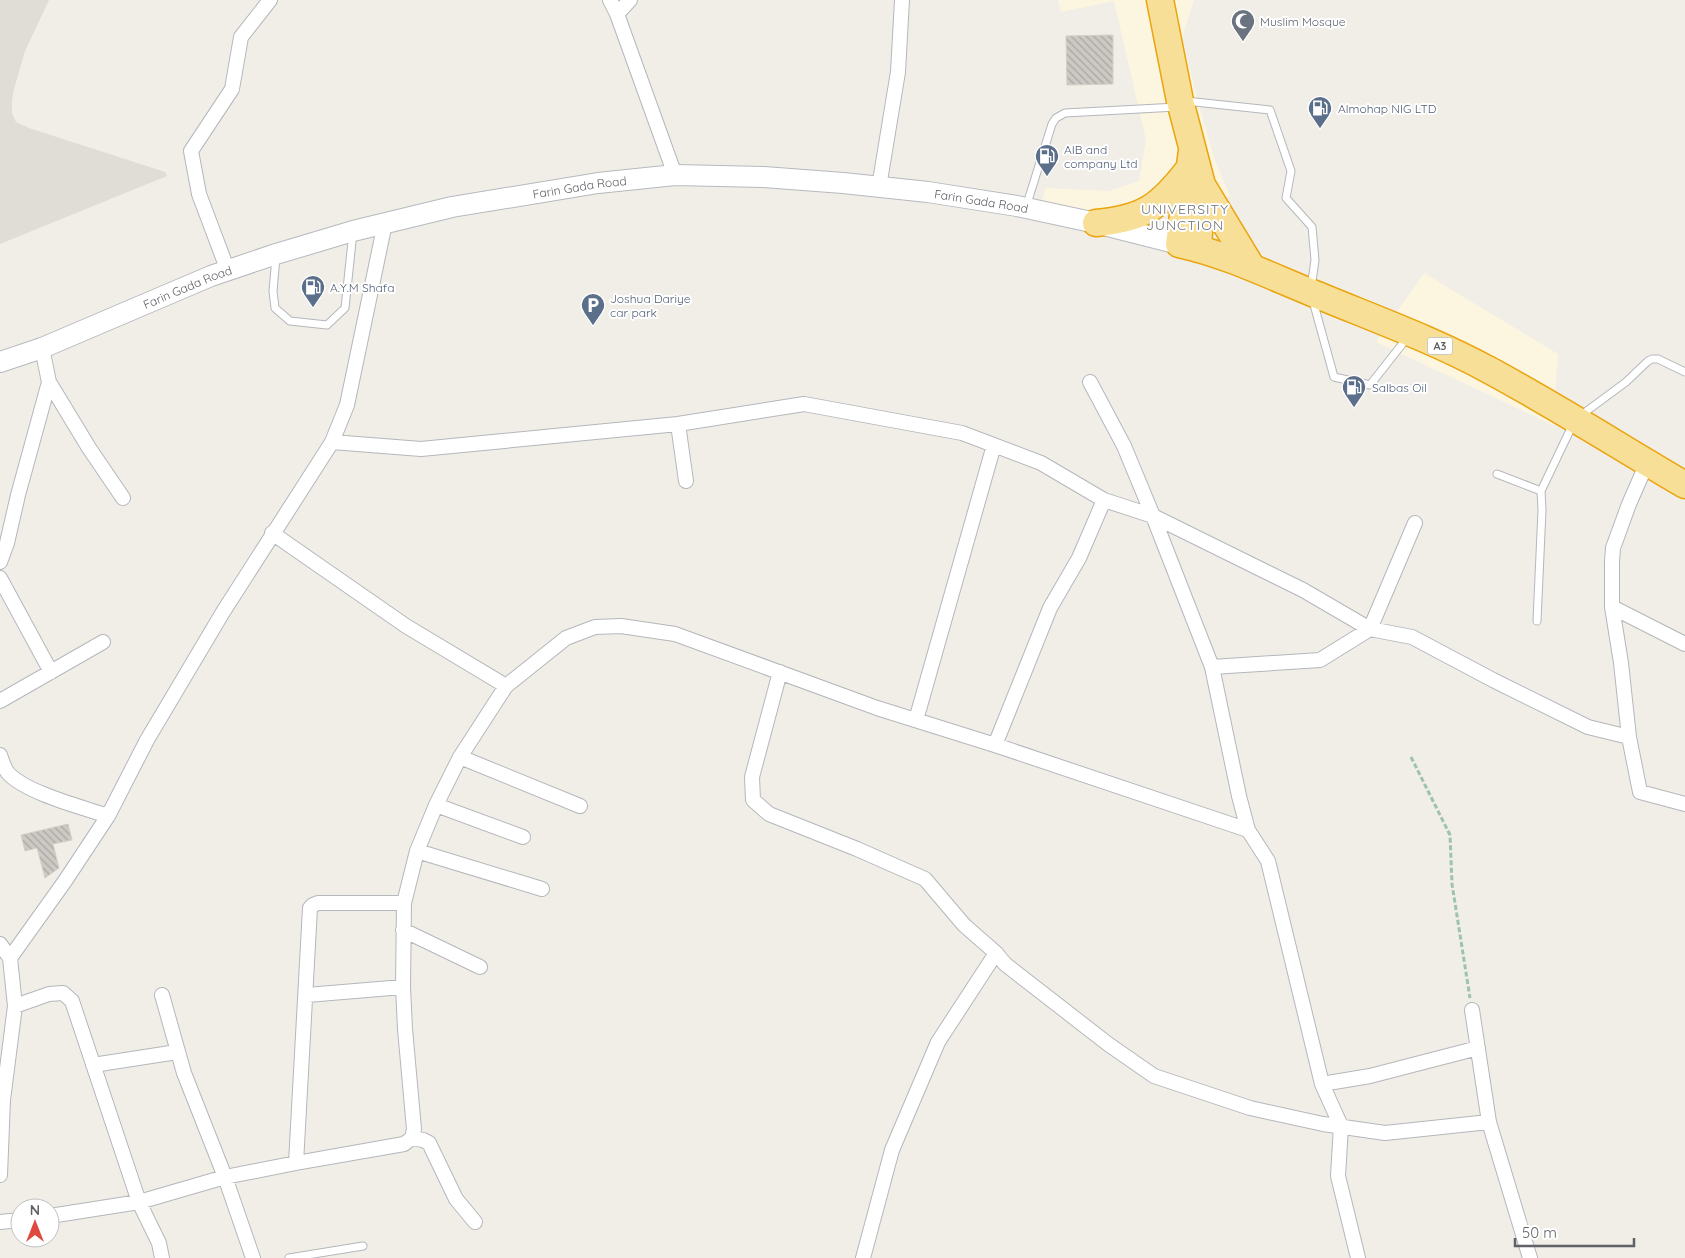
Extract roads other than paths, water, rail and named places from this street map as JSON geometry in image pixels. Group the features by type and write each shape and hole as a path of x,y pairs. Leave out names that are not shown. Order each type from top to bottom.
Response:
{"highway":[{"path":"1160,0 1194,168 1188,246"},
{"path":"1096,223 1120,221 1140,215 1154,206 1194,168"},
{"path":"1194,168 1252,266"},
{"name":"A3","path":"1188,246 1252,266 1411,333 1489,370 1685,485"}],"main road":[{"name":"Farin Gada Road","path":"0,362 42,348 228,271 276,254 353,231 452,207 598,183 675,175 764,177 928,192 1025,208 1096,223 1188,246"}],"street":[{"path":"228,271 199,194 191,151 232,89 241,36 270,0"},
{"path":"610,0 617,14 675,175"},
{"path":"617,14 630,0"},
{"path":"880,187 898,72 902,0"},
{"path":"10,958 65,881 108,816 147,740 272,533 332,442 347,405 385,224"},
{"path":"42,348 49,382 122,498"},
{"path":"0,562 7,543 49,382"},
{"path":"1090,382 1124,446 1212,667 1248,830 1268,861 1322,1084 1341,1126 1338,1176 1358,1258"},
{"path":"332,442 421,449 678,424 804,404 962,433 1041,462 1104,500 1153,516 1303,590 1370,629 1412,637 1588,727 1629,737"},
{"path":"678,424 686,481"},
{"path":"916,720 994,445"},
{"path":"1648,463 1629,504 1613,548 1612,607 1621,663 1629,737 1640,792 1685,804"},
{"path":"995,745 1050,608 1079,558 1104,500"},
{"path":"1212,667 1320,660 1370,629 1415,523"},
{"path":"272,533 406,626 506,686"},
{"path":"0,578 51,672"},
{"path":"1612,607 1685,644"},
{"path":"60,1214 139,1202 225,1177 404,1144 412,1138 414,1129 403,987 403,930 404,903 417,851 436,805 460,758 506,686 566,638 596,627 621,626 675,634 877,708 995,745 1248,830"},
{"path":"0,701 103,642"},
{"path":"780,672 752,778 753,800 769,814 925,879 964,925 996,952 1005,964 1100,1039 1154,1076 1250,1108 1323,1124 1385,1133 1489,1122"},
{"path":"0,755 7,772 34,790 108,816"},
{"path":"460,758 580,806"},
{"path":"436,805 524,838"},
{"path":"417,851 542,889"},
{"path":"296,1163 310,908 318,903 404,903"},
{"path":"403,930 480,967"},
{"path":"0,944 10,958 15,1006 3,1100 0,1175"},
{"path":"863,1258 892,1150 934,1051 996,952"},
{"path":"306,995 403,987"},
{"path":"15,1006 49,994 63,993 72,1001 139,1202 159,1243 162,1258"},
{"path":"162,995 184,1073 225,1177 253,1258"},
{"path":"1472,1010 1489,1122 1530,1258"},
{"path":"1322,1084 1370,1076 1478,1048"},
{"path":"93,1065 177,1052"},
{"path":"412,1138 429,1143 456,1199 475,1222"}],"lane":[{"path":"1025,208 1052,124 1056,118 1065,113 1181,104 1270,110 1291,170 1286,198 1312,227 1315,260 1310,292 1334,377 1370,385 1411,333"},
{"path":"276,254 273,291 275,308 290,321 327,325 345,308 353,231"},
{"path":"1537,621 1542,510 1541,491 1575,420 1626,382 1652,358 1685,372"},
{"path":"1497,474 1541,491"},
{"path":"289,1258 363,1246"}],"place":[{"name":"Muslim Mosque","path":"1243,42"},
{"name":"Almohap NIG LTD","path":"1320,129"},
{"name":"AIB and company Ltd","path":"1047,177"},
{"name":"A.Y.M Shafa","path":"313,308"},
{"name":"Joshua Dariye car park","path":"593,326"},
{"name":"Salbas Oil","path":"1354,408"}],"district":[{"name":"UNIVERSITY JUNCTION","path":"1185,217"}]}
